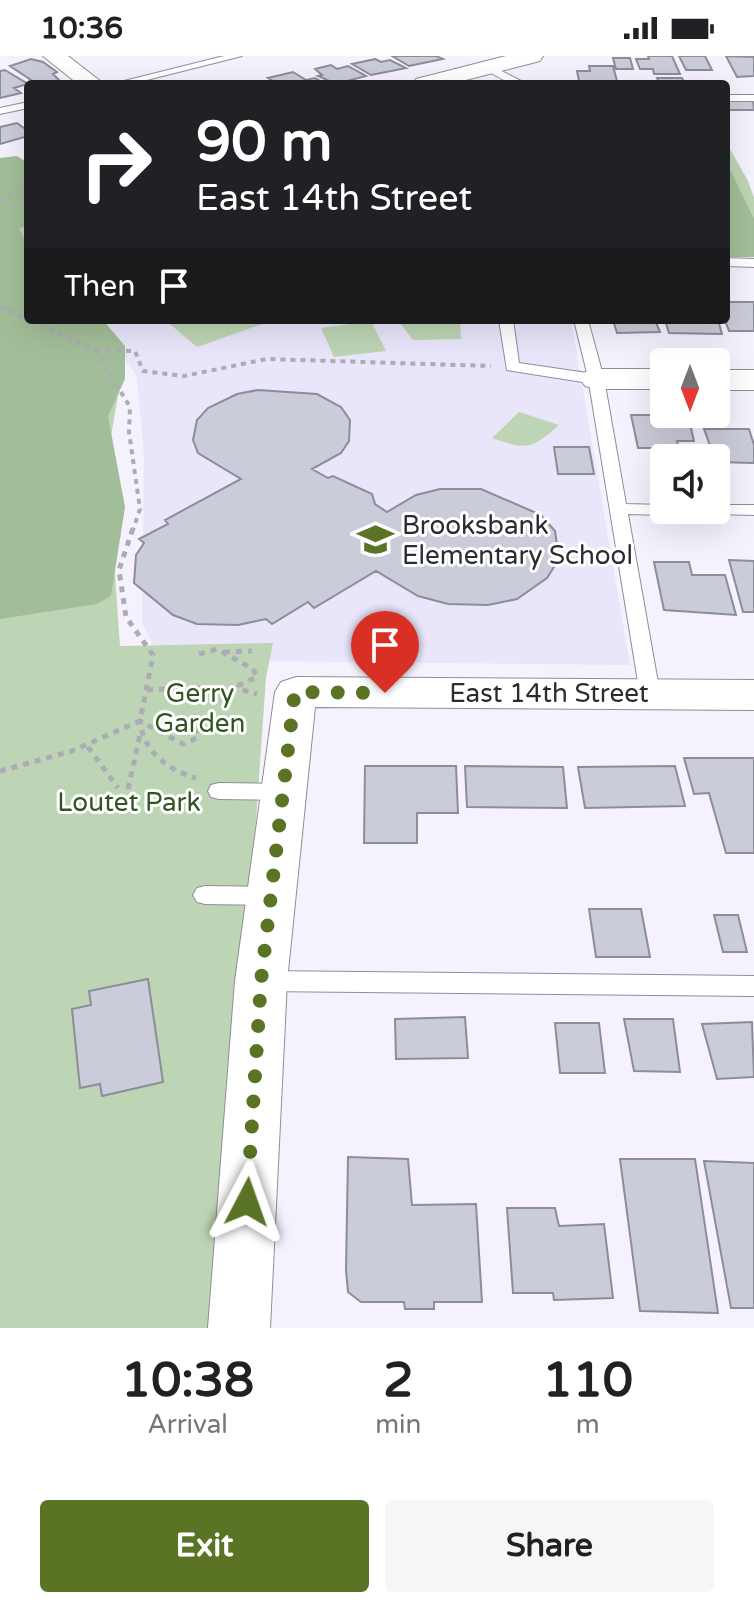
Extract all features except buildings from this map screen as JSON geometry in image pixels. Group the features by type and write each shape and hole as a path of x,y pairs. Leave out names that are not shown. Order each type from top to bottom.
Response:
{"street":[{"path":"54,56 87,80"},
{"path":"439,80 532,56"},
{"path":"596,379 650,379"},
{"path":"730,380 754,380"},
{"path":"239,1328 261,981 271,896 263,792 295,695"},
{"name":"East 14th Street","path":"295,695 754,695"}],"lane":[{"path":"134,80 237,56"},
{"path":"488,67 512,80"},
{"path":"730,98 754,98"},
{"path":"0,111 24,106"},
{"path":"730,262 754,263"},
{"path":"507,324 512,367 596,379"},
{"path":"582,324 596,379 650,694"},
{"path":"616,509 650,510"},
{"path":"730,510 754,510"},
{"path":"219,791 263,792"},
{"path":"205,895 271,896"},
{"path":"261,981 754,986"}],"path":[{"path":"0,201 24,190"},
{"path":"0,307 24,317"},
{"path":"40,324 95,350 135,351 143,371 184,376 267,359 512,367"},
{"path":"95,350 130,407 129,432 140,509 119,570 126,617 153,655 128,789"},
{"path":"199,654 217,649 253,669 257,677 232,687"},
{"path":"223,652 252,651"},
{"path":"147,690 232,687 295,695"},
{"path":"140,721 183,744 191,742 198,732 197,723 183,718 157,730"},
{"path":"0,771 40,763 88,747 140,721"},
{"path":"140,734 143,742 168,768 263,792"},
{"path":"88,747 118,788"}],"shaded area":[{"name":"Brooksbank Elementary School","path":"100,324 572,324 630,665 161,660 142,623 144,457 137,377"}],"green space":[{"path":"730,149 754,198 754,256 730,256"},
{"path":"17,156 24,160 24,227 19,229 24,237 24,324 106,324 125,346 125,379 108,416 125,507 111,596 97,604 0,619 0,158"},
{"path":"730,169 754,219 754,257 730,257"},
{"name":"Loutet Park","path":"0,196 24,226 24,324 39,324 125,354 107,460 120,646 273,643 266,678 220,1328 0,1328"},
{"path":"170,324 263,324 197,347"},
{"path":"372,324 386,351 334,357 321,328"},
{"path":"401,324 460,324 461,339 413,340"},
{"path":"519,412 559,425 542,439 528,445 513,445 492,438"}],"place":[{"name":"Brooksbank Elementary School","path":"376,540"}],"route":[{"path":"247,1202 261,981 294,698 296,692 385,693"}],"park label":[{"name":"Gerry Garden","path":"200,708"}]}
